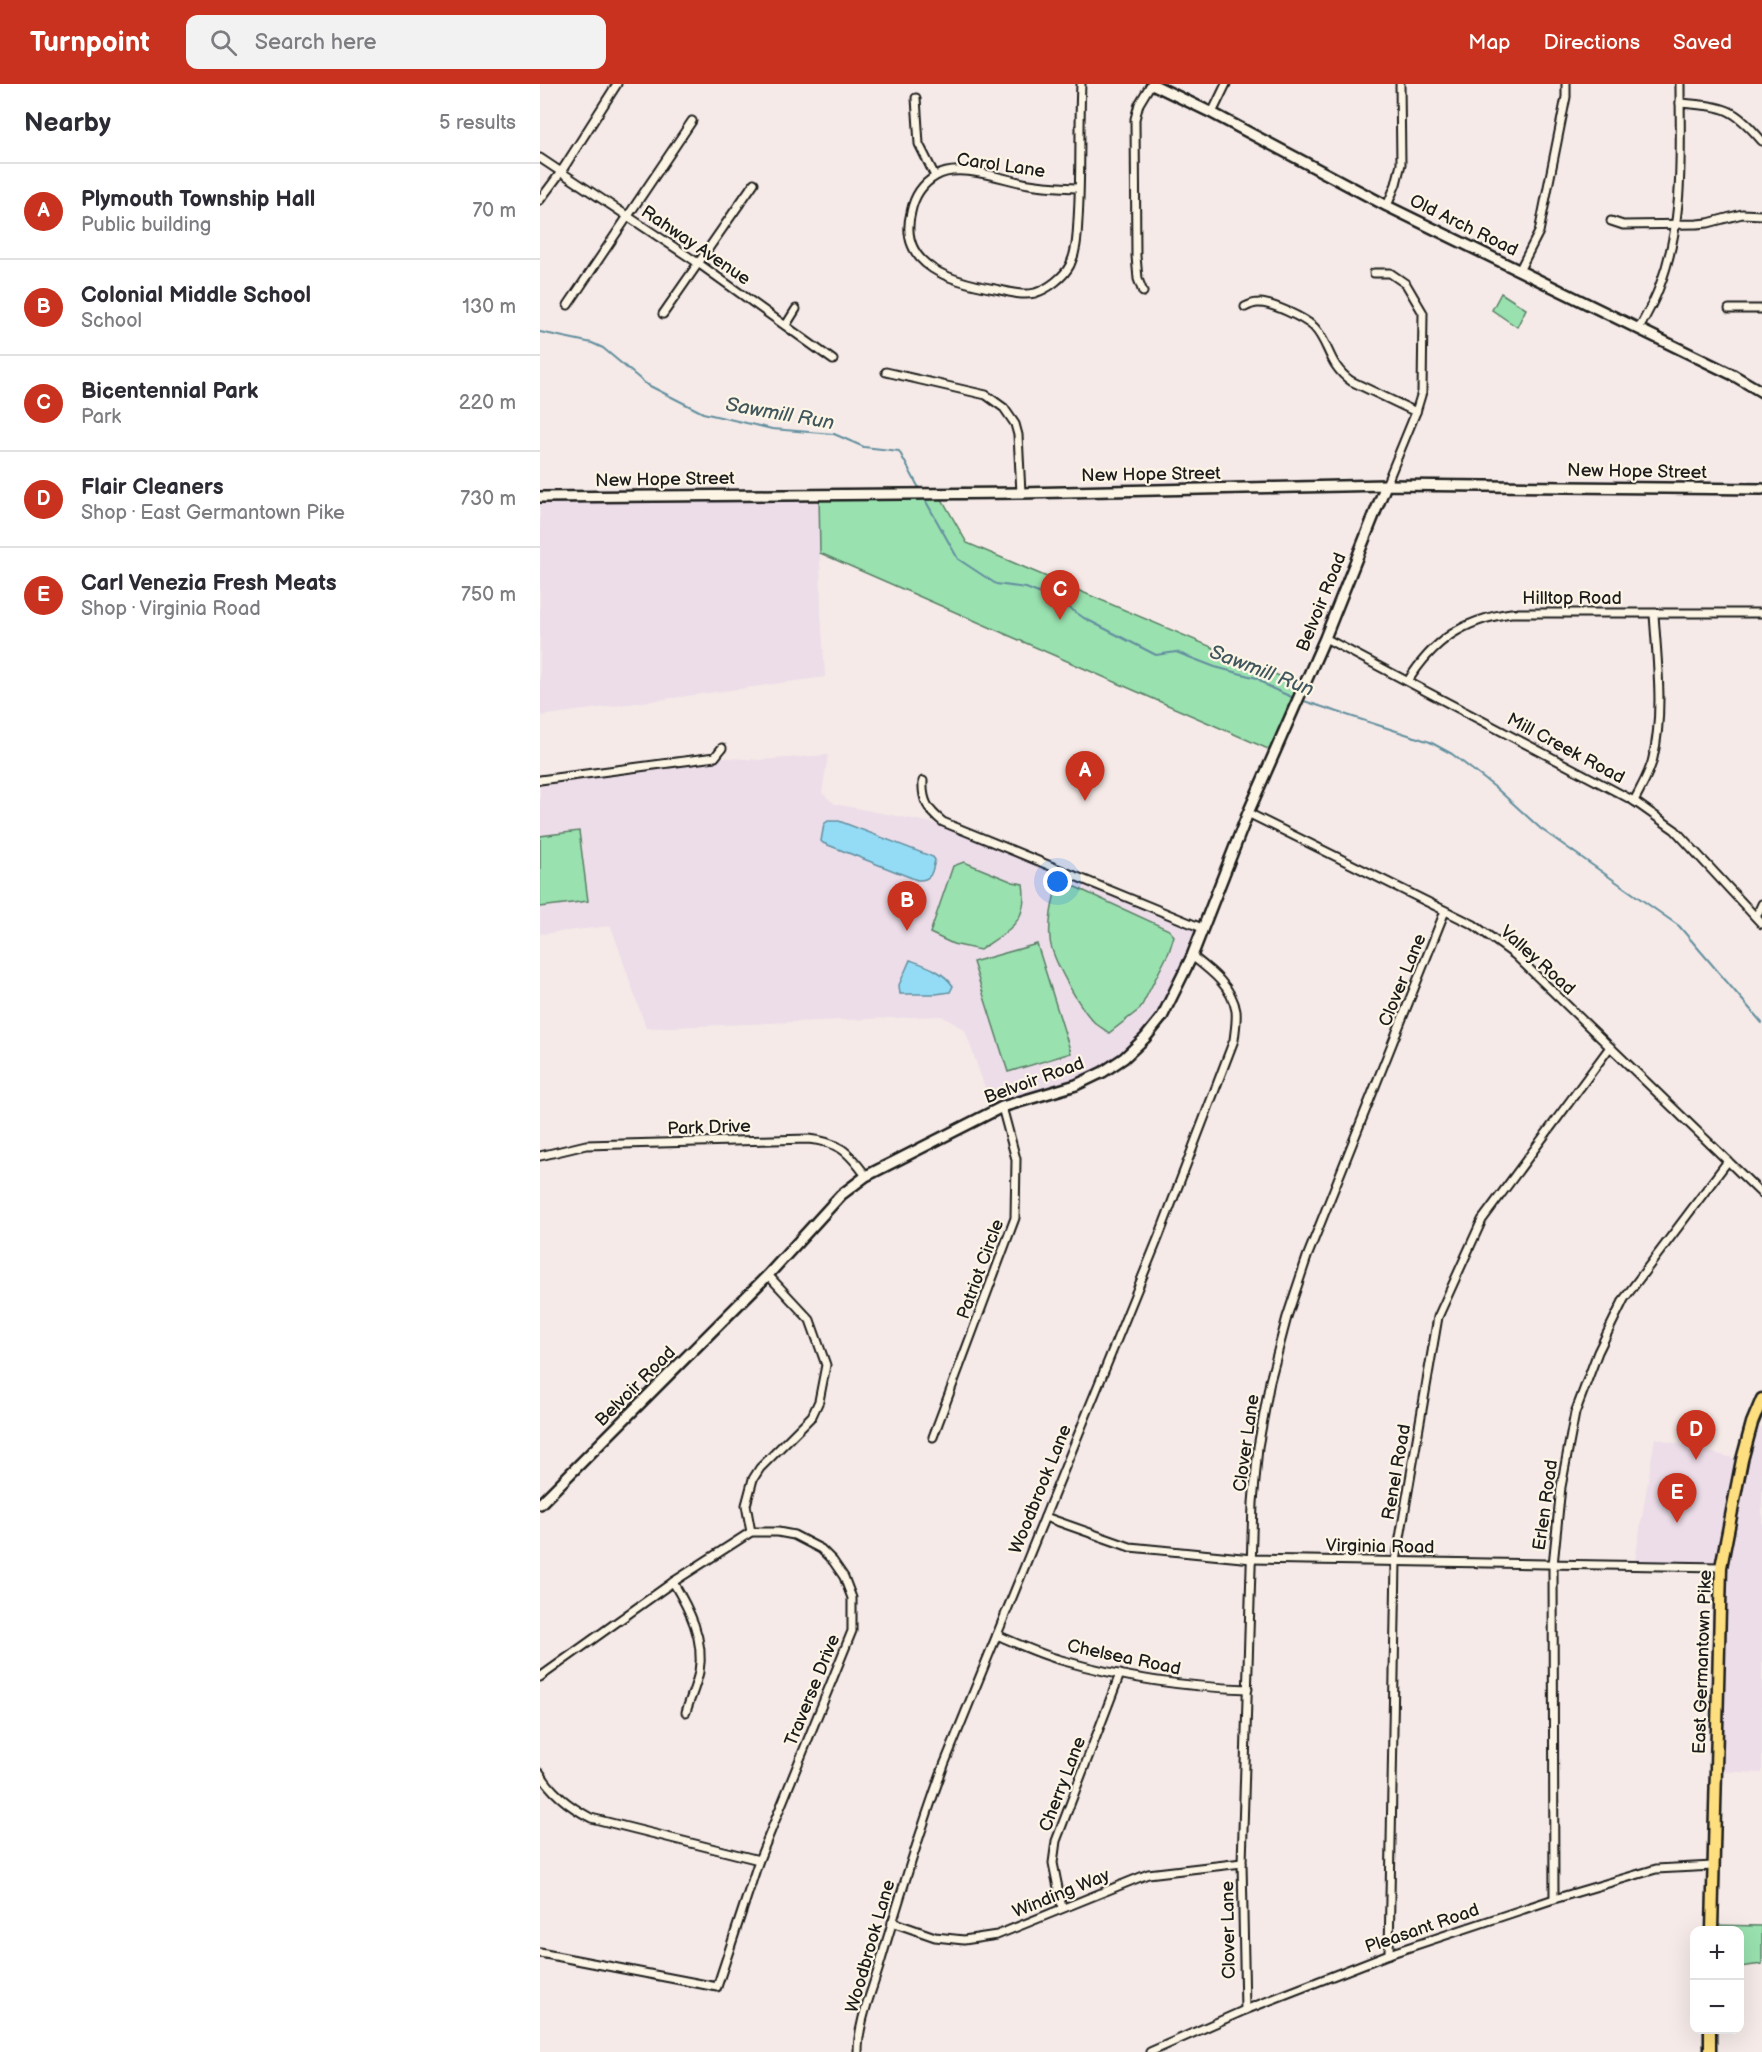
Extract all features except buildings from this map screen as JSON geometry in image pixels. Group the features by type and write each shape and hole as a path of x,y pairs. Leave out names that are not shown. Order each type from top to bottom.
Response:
{"main road":[{"name":"East Germantown Pike","path":"1712,1926 1721,1567 1742,1460 1752,1423 1762,1399"},
{"path":"1710,2034 1710,2052"}],"street":[{"path":"540,200 561,172 617,84"},
{"name":"Carol Lane","path":"1079,188 1031,185 964,171 943,173 935,176 918,191 909,218 912,243 922,260 933,271 984,287 1026,294 1044,289 1059,278 1069,266 1077,240 1079,188 1081,84"},
{"path":"1143,292 1138,279 1136,256 1135,119 1139,104 1151,84"},
{"name":"Old Arch Road","path":"1151,84 1212,113 1387,206 1761,389"},
{"path":"1212,113 1226,84"},
{"path":"1387,206 1401,164 1400,84"},
{"path":"1520,271 1539,232 1566,97 1566,84"},
{"path":"1639,329 1659,289 1677,224 1681,188 1680,84"},
{"path":"916,98 919,144 935,176"},
{"path":"1680,103 1719,107 1735,113 1762,141"},
{"path":"568,305 692,121"},
{"name":"Rahway Avenue","path":"540,158 698,263 833,360"},
{"path":"663,314 754,183"},
{"path":"1611,221 1623,225 1708,223 1742,214 1762,215"},
{"path":"1374,273 1390,273 1406,284 1423,313 1422,392 1386,485"},
{"path":"1245,307 1259,303 1277,307 1301,318 1314,328 1341,374 1416,412"},
{"path":"786,325 796,309"},
{"path":"1729,309 1762,309"},
{"path":"886,372 986,395 1004,408 1015,424 1018,435 1021,493"},
{"name":"New Hope Street","path":"540,496 1021,493 1386,485 1762,489"},
{"name":"Belvoir Road","path":"540,1504 768,1275 841,1195 866,1176 1002,1107 1076,1085 1103,1072 1124,1058 1145,1038 1162,1017 1192,956 1248,813 1325,638 1386,485"},
{"name":"Hilltop Road","path":"1407,681 1420,661 1448,636 1467,624 1490,616 1511,613 1762,613"},
{"path":"1634,801 1653,761 1656,743 1659,698 1654,614"},
{"name":"Mill Creek Road","path":"1325,638 1634,801 1674,830 1762,924"},
{"path":"540,780 715,757 722,748"},
{"path":"923,781 922,795 926,806 943,822 1202,928"},
{"name":"Valley Road","path":"1248,813 1473,925 1515,955 1762,1194"},
{"path":"1756,917 1762,904"},
{"name":"Clover Lane","path":"1245,2010 1242,1863 1253,1503 1258,1447 1270,1381 1287,1317 1307,1257 1446,911"},
{"name":"Woodbrook Lane","path":"858,2052 864,2017 924,1819 1159,1236 1234,1040 1236,1013 1232,998 1214,974 1192,956"},
{"name":"Renel Road","path":"1389,1954 1396,1561 1438,1317 1482,1220 1610,1047"},
{"name":"Patriot Circle","path":"933,1437 1015,1218 1016,1160 1002,1107"},
{"name":"Park Drive","path":"540,1156 586,1145 825,1140 839,1146 852,1157 866,1176"},
{"name":"Erlen Road","path":"1554,1899 1553,1565 1562,1487 1575,1413 1598,1352 1624,1299 1728,1161"},
{"path":"540,1677 674,1582 751,1532 746,1505 753,1479 760,1468 812,1416 819,1401 826,1365 810,1320 768,1275"},
{"name":"Virginia Road","path":"1044,1517 1130,1547 1252,1559 1721,1567"},
{"name":"Traverse Drive","path":"540,1953 717,1988 759,1860 852,1631 852,1598 844,1577 821,1549 794,1535 778,1532 751,1532"},
{"path":"674,1582 691,1615 700,1645 699,1674 686,1712"},
{"name":"Chelsea Road","path":"997,1635 1060,1660 1161,1683 1200,1688 1248,1689"},
{"name":"Cherry Lane","path":"1062,1908 1053,1863 1056,1840 1120,1674"},
{"path":"540,1773 556,1794 591,1818 759,1860"},
{"name":"Winding Way","path":"892,1922 935,1937 964,1940 997,1935 1148,1874 1242,1863"},
{"name":"Pleasant Road","path":"1150,2052 1245,2010 1389,1954 1554,1899 1656,1869 1713,1866"}],"shaded area":[{"path":"819,494 821,613 825,677 540,716 540,497"},
{"path":"828,755 822,793 835,804 958,828 1202,928 1162,1017 1103,1072 993,1111 965,1030 942,1016 646,1028 611,926 540,934 540,780 715,757 760,760"},
{"path":"1752,1423 1762,1428 1762,1773 1715,1771 1721,1567 1634,1566 1655,1438 1741,1460"}],"green space":[{"path":"1501,293 1526,309 1517,327 1492,310"},
{"path":"819,494 939,494 967,543 1303,686 1275,752 820,553"},
{"path":"579,831 588,901 540,907 540,836"},
{"path":"964,862 1023,884 1023,908 1019,917 1007,931 980,950 953,944 930,933 953,866"},
{"path":"1058,879 1169,930 1174,936 1169,952 1140,1009 1109,1033 1094,1022 1081,1006 1055,958 1050,939 1050,924"},
{"path":"1037,944 1071,1053 1008,1072 973,962"},
{"path":"1712,1925 1762,1926 1762,1964 1744,1966 1744,1926"}],"water":[{"path":"828,821 839,821 933,857 935,860 930,875 926,879 917,880 823,843 821,841 824,824"},
{"path":"910,960 944,976 953,986 950,992 900,994 899,985"}],"waterway":[{"name":"Sawmill Run","path":"540,332 592,343 603,348 646,384 703,413 772,429 834,434 864,447 899,451 920,490"},
{"name":"Sawmill Run","path":"924,498 958,559 996,584 1026,588 1061,602 1084,618 1156,655 1176,652 1215,667 1257,678 1269,687 1296,699"},
{"name":"Sawmill Run","path":"1301,700 1430,742 1452,754 1496,788 1541,829 1679,926 1762,1023"}],"place":[{"name":"Bicentennial Park","path":"1060,620"},
{"name":"Plymouth Township Hall","path":"1085,801"},
{"name":"Colonial Middle School","path":"907,931"},
{"name":"Flair Cleaners","path":"1696,1460"},
{"name":"Carl Venezia Fresh Meats","path":"1677,1523"}]}
